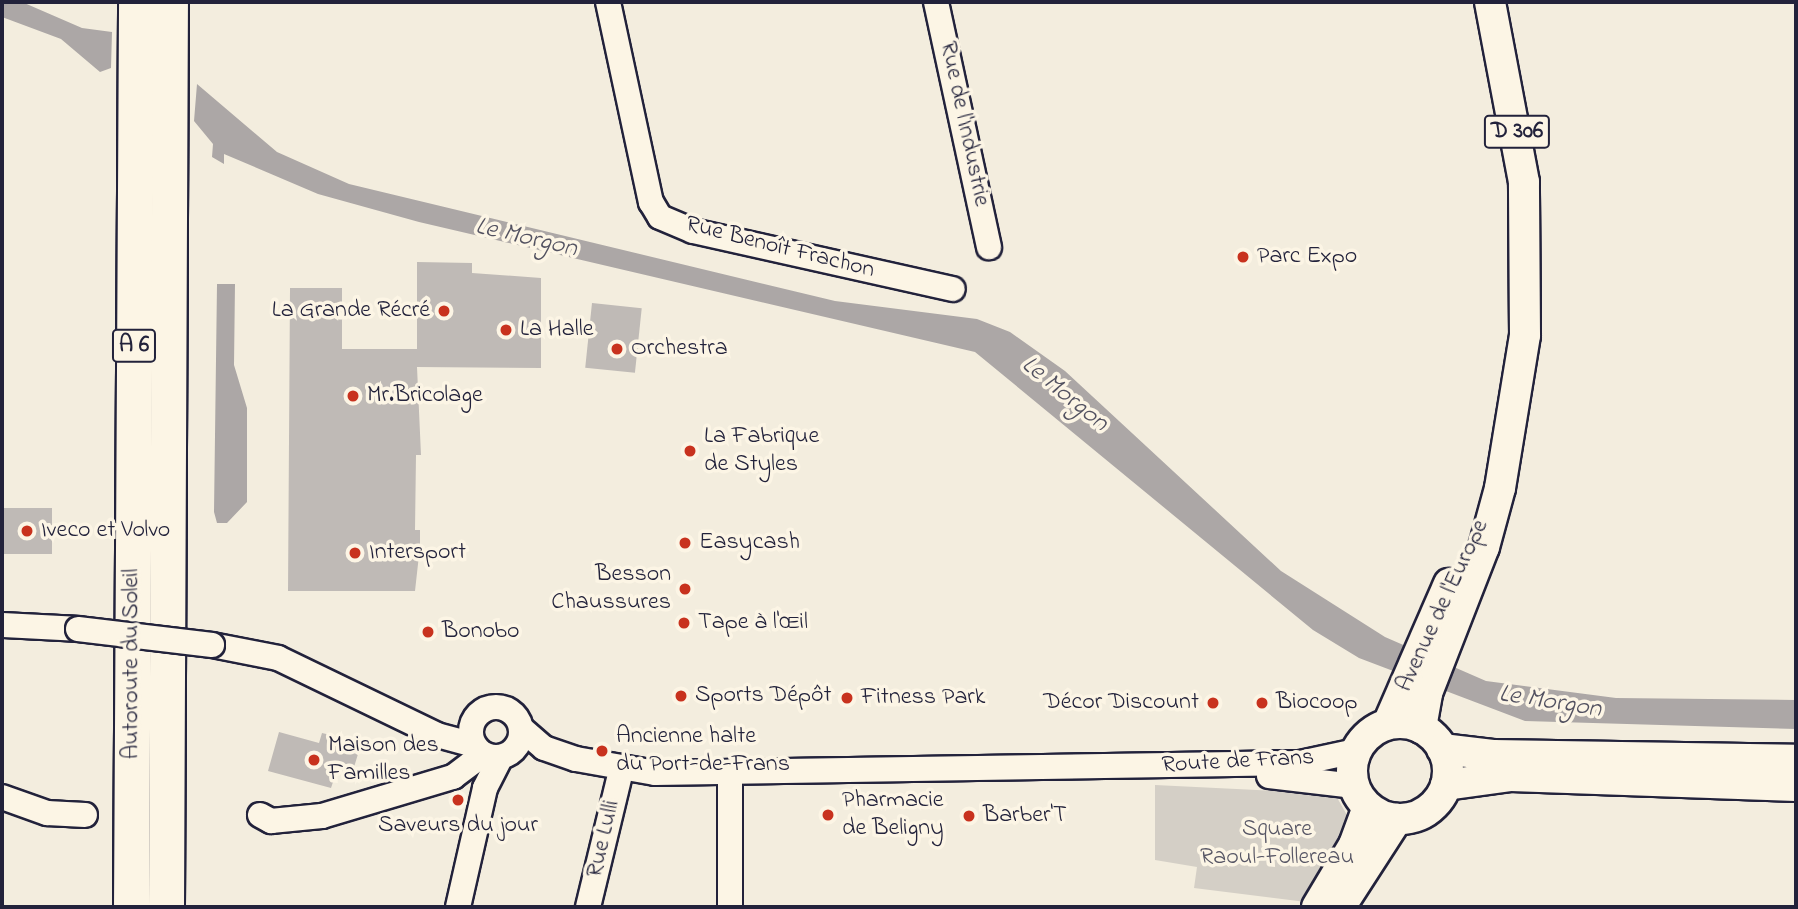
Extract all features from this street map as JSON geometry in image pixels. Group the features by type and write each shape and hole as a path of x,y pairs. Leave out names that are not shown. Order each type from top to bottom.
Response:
{"highway":[{"name":"Autoroute du Soleil","path":"166,907 170,2"},
{"name":"Autoroute du Soleil","path":"131,907 136,14"}],"main road":[{"name":"Avenue de l'Europe","path":"1388,724 1416,691 1500,488 1525,335 1526,231 1515,122 1490,2"},
{"name":"Avenue de l'Europe","path":"1416,691 1421,728"},
{"path":"1317,907 1354,845 1361,796 1356,751 1369,734 1388,724 1421,728 1443,749 1493,755 1796,760"},
{"path":"1340,907 1397,819 1427,810 1446,785 1443,749"},
{"path":"1446,785 1511,776 1796,786"},
{"path":"1361,796 1397,819"}],"street":[{"name":"Rue Benoît Frachon","path":"608,2 651,202 660,217 692,231 953,289"},
{"name":"Rue de l'Industrie","path":"936,2 989,247"},
{"path":"2,625 78,629 212,645 278,658 419,724 492,753 569,772 600,776 621,771 730,774 1150,766"},
{"path":"419,724 477,716 489,708 503,708 544,748 621,771"},
{"path":"477,716 471,730 492,753"},
{"path":"260,815 271,821 322,816 462,773 522,729"},
{"name":"Route de Frans","path":"1150,766 1300,763 1356,751"},
{"path":"458,907 492,753"},
{"name":"Route de Frans","path":"1150,766 1361,796"},
{"name":"Rue Lulli","path":"588,907 621,771"},
{"path":"730,774 730,907"},
{"path":"2,797 47,813 85,815"}],"green space":[{"name":"Square Raoul-Follereau","path":"1155,785 1335,794 1352,824 1306,902 1194,888 1197,867 1155,860"}],"water":[{"path":"2,2 22,2 82,28 112,32 111,68 100,72 61,39 2,17"},
{"name":"Le Morgon","path":"197,84 277,152 349,184 835,301 977,319 1010,332 1065,371 1281,571 1385,637 1486,681 1616,698 1796,700 1796,729 1525,721 1359,658 1313,630 975,352 419,222 318,194 224,154 224,164 212,157 213,144 194,121"},
{"path":"217,284 235,284 234,365 247,408 247,502 227,523 217,523 214,512"}],"building":[{"path":"417,262 472,263 472,273 541,278 541,368 417,367 421,455 416,455 415,530 420,530 420,546 415,591 288,591 290,288 342,288 342,349 417,349"},
{"name":"Orchestra","path":"592,303 642,308 635,373 585,368"},
{"name":"Iveco et Volvo","path":"2,508 52,508 52,554 2,554"},
{"name":"Maison des Familles","path":"279,732 319,743 322,733 347,739 344,750 358,754 351,777 336,773 331,788 268,771"}],"place":[{"name":"Parc Expo","path":"1243,257"},
{"name":"La Grande Récré","path":"444,311"},
{"name":"La Halle","path":"506,330"},
{"name":"Orchestra","path":"617,349"},
{"name":"Mr.Bricolage","path":"353,396"},
{"name":"La Fabrique de Styles","path":"690,451"},
{"name":"Iveco et Volvo","path":"27,531"},
{"name":"Easycash","path":"685,543"},
{"name":"Intersport","path":"355,553"},
{"name":"Besson Chaussures","path":"685,589"},
{"name":"Tape à l'Œil","path":"684,623"},
{"name":"Bonobo","path":"428,632"},
{"name":"Sports Dépôt","path":"681,696"},
{"name":"Fitness Park","path":"847,698"},
{"name":"Décor Discount","path":"1213,703"},
{"name":"Biocoop","path":"1262,703"},
{"name":"Ancienne halte du Port-de-Frans","path":"602,751"},
{"name":"Maison des Familles","path":"314,760"},
{"name":"Saveurs du jour","path":"458,800"},
{"name":"Pharmacie de Beligny","path":"828,815"},
{"name":"Barber'T","path":"969,816"}]}
